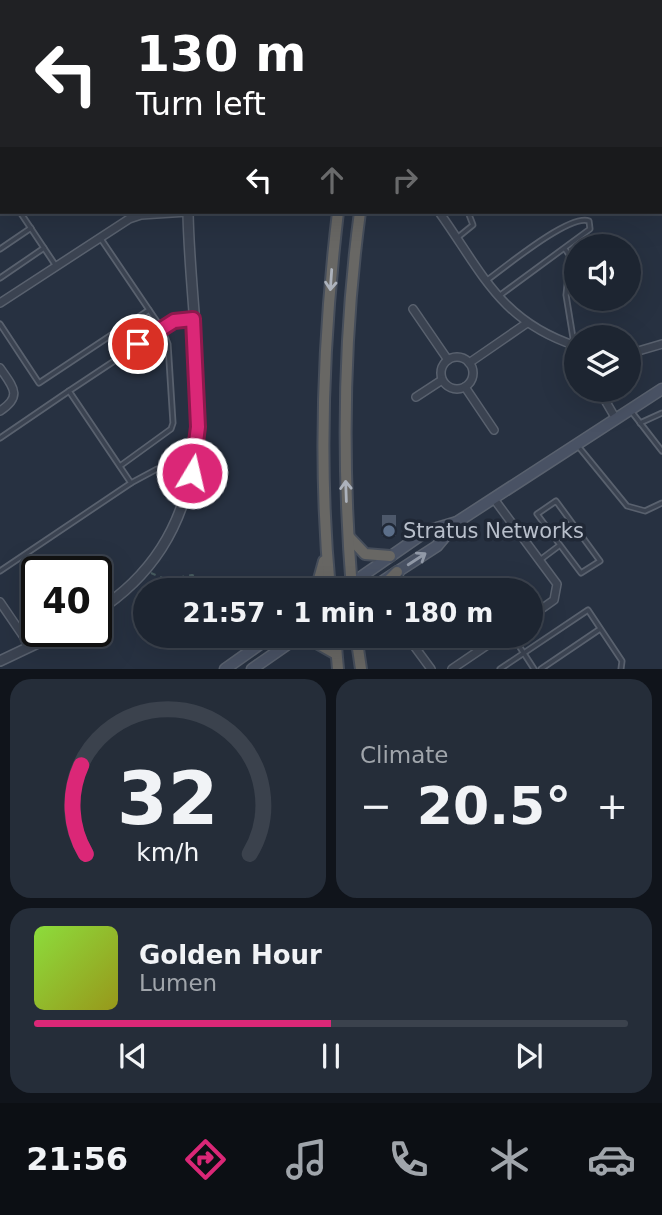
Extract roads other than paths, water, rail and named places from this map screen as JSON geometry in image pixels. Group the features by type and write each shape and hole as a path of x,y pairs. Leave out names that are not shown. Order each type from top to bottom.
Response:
{"highway":[{"path":"329,578 323,445 324,365 338,214"},
{"path":"349,578 346,391 360,214"},
{"path":"348,536 365,554 390,556"},
{"path":"319,578 326,551"},
{"path":"391,578 397,572"},
{"path":"325,648 336,654"},
{"path":"336,648 338,669"},
{"path":"359,648 361,669"}],"main road":[{"path":"362,578 427,531 457,522 662,389"},
{"path":"388,578 437,546 457,522"},
{"path":"225,669 253,648"},
{"path":"252,669 283,648"}],"street":[{"path":"0,303 129,219 157,214"},
{"path":"112,599 153,559 177,518 192,473 198,427 188,214"},
{"path":"440,214 498,298 527,323 564,343"},
{"path":"414,309 448,360"},
{"path":"469,363 527,323"},
{"path":"641,350 662,344"},
{"path":"456,357 469,363 472,378 465,387 450,388 442,380 441,371 448,360 456,357"},
{"path":"0,368 14,390 14,396 0,411"},
{"path":"416,397 442,380"},
{"path":"465,387 494,430"},
{"path":"605,402 616,419"},
{"path":"494,499 558,588 554,600 543,608"},
{"path":"0,603 21,633"},
{"path":"0,661 28,647"},
{"path":"416,648 431,669"},
{"path":"452,669 483,648"},
{"path":"236,659 243,669"}],"lane":[{"path":"21,214 56,266"},
{"path":"457,238 473,225 469,214"},
{"path":"485,282 557,230 577,219 589,221 590,229 583,234"},
{"path":"0,249 31,228"},
{"path":"99,237 162,329 169,344 173,423 164,436 120,466"},
{"path":"0,278 44,248"},
{"path":"498,298 564,248"},
{"path":"0,324 39,383 149,310"},
{"path":"0,438 174,321 193,319"},
{"path":"69,391 131,483"},
{"path":"630,410 662,451"},
{"path":"640,423 662,413"},
{"path":"0,428 5,435"},
{"path":"577,444 627,506 645,512 662,503"},
{"path":"0,571 131,483 157,469 192,473"},
{"path":"556,501 600,561 581,573 560,545 537,514 556,501"},
{"path":"540,560 560,545"},
{"path":"397,572 402,578"},
{"path":"500,669 588,610 622,661 621,669"},
{"path":"541,669 600,629"},
{"path":"521,648 534,669"}],"place":[{"name":"Stratus Networks","path":"389,531"}]}
